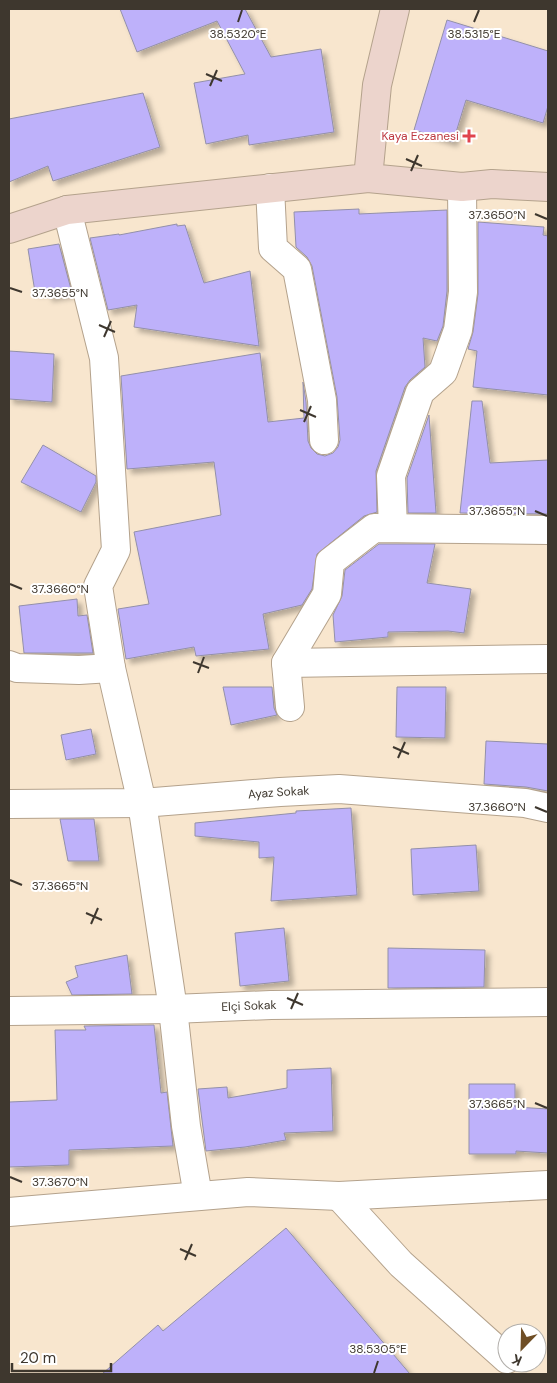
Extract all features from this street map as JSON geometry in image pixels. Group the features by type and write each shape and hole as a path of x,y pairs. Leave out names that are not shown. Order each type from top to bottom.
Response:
{"street":[{"path":"368,178 377,85 396,9"},
{"path":"9,229 67,210 368,178 462,186 492,184 548,187"},
{"path":"393,528 391,476 420,392 443,372 458,330 463,292 462,186"},
{"path":"270,188 273,248 296,269 322,400 324,440"},
{"path":"67,210 104,358 116,550 98,586 111,668 142,803 173,1009 186,1126 198,1196"},
{"path":"290,707 286,663 326,594 330,562 374,528 548,530"},
{"path":"286,663 548,659"},
{"path":"9,665 17,668 34,669 79,670 111,668"},
{"name":"Ayaz Sokak","path":"9,804 142,803 339,789 525,803 548,808"},
{"name":"Elçi Sokak","path":"9,1011 173,1009 272,1005 548,1002"},
{"path":"9,1212 248,1192 339,1196 548,1185"},
{"path":"339,1196 401,1264 497,1350"}],"building":[{"path":"120,9 245,9 271,57 321,49 334,132 249,145 248,135 206,144 194,83 245,74 217,21 137,52"},
{"path":"447,20 548,51 548,106 543,123 466,100 453,142 414,130"},
{"path":"143,93 160,147 53,181 48,166 9,182 9,119"},
{"path":"359,209 359,214 447,210 447,291 443,326 437,341 423,338 425,367 405,387 376,471 377,512 364,516 317,554 312,589 302,605 263,614 269,649 196,656 194,647 126,659 118,609 149,604 134,532 221,515 214,462 127,469 121,376 260,353 268,422 304,418 303,382 308,441 311,448 317,454 325,456 333,453 338,447 340,440 337,397 312,266 307,257 296,247 294,212"},
{"path":"478,222 544,227 543,235 548,236 548,395 473,387 477,351 468,349 473,332 478,294"},
{"path":"177,224 177,226 185,225 204,283 250,271 259,346 134,327 137,305 108,310 90,238 119,235"},
{"path":"59,244 72,293 48,297 47,290 35,292 28,249"},
{"path":"9,351 54,354 52,402 9,399"},
{"path":"472,401 482,401 490,463 548,460 548,514 460,513"},
{"path":"429,415 436,513 408,513 407,478"},
{"path":"43,445 96,476 96,482 81,512 21,482"},
{"path":"379,544 435,544 427,583 471,589 464,633 448,631 388,632 388,637 335,642 333,615 342,596 345,570"},
{"path":"77,599 78,616 87,615 93,653 24,653 19,606"},
{"path":"223,687 272,687 274,708 277,715 231,725"},
{"path":"397,687 446,687 445,738 396,737"},
{"path":"91,729 96,754 66,760 61,735"},
{"path":"486,741 548,744 548,791 526,787 484,784"},
{"path":"351,808 357,895 271,901 274,857 259,858 259,842 195,836 195,823 296,813 296,811"},
{"path":"60,819 94,819 99,861 68,861"},
{"path":"476,845 479,891 413,895 411,849"},
{"path":"284,928 289,981 240,986 235,933"},
{"path":"388,948 485,950 484,987 388,988"},
{"path":"127,955 132,994 72,995 66,982 78,977 75,966"},
{"path":"154,1025 161,1093 167,1092 173,1146 69,1150 69,1165 9,1167 9,1102 57,1100 55,1030 86,1030 84,1026"},
{"path":"331,1068 333,1131 284,1133 286,1140 206,1151 198,1089 227,1087 228,1098 287,1088 287,1070"},
{"path":"469,1084 515,1084 515,1107 548,1109 548,1153 516,1151 516,1154 469,1154"},
{"path":"286,1228 410,1374 102,1374 158,1325 163,1331"}],"place":[{"name":"Kaya Eczanesi","path":"469,136"}]}
